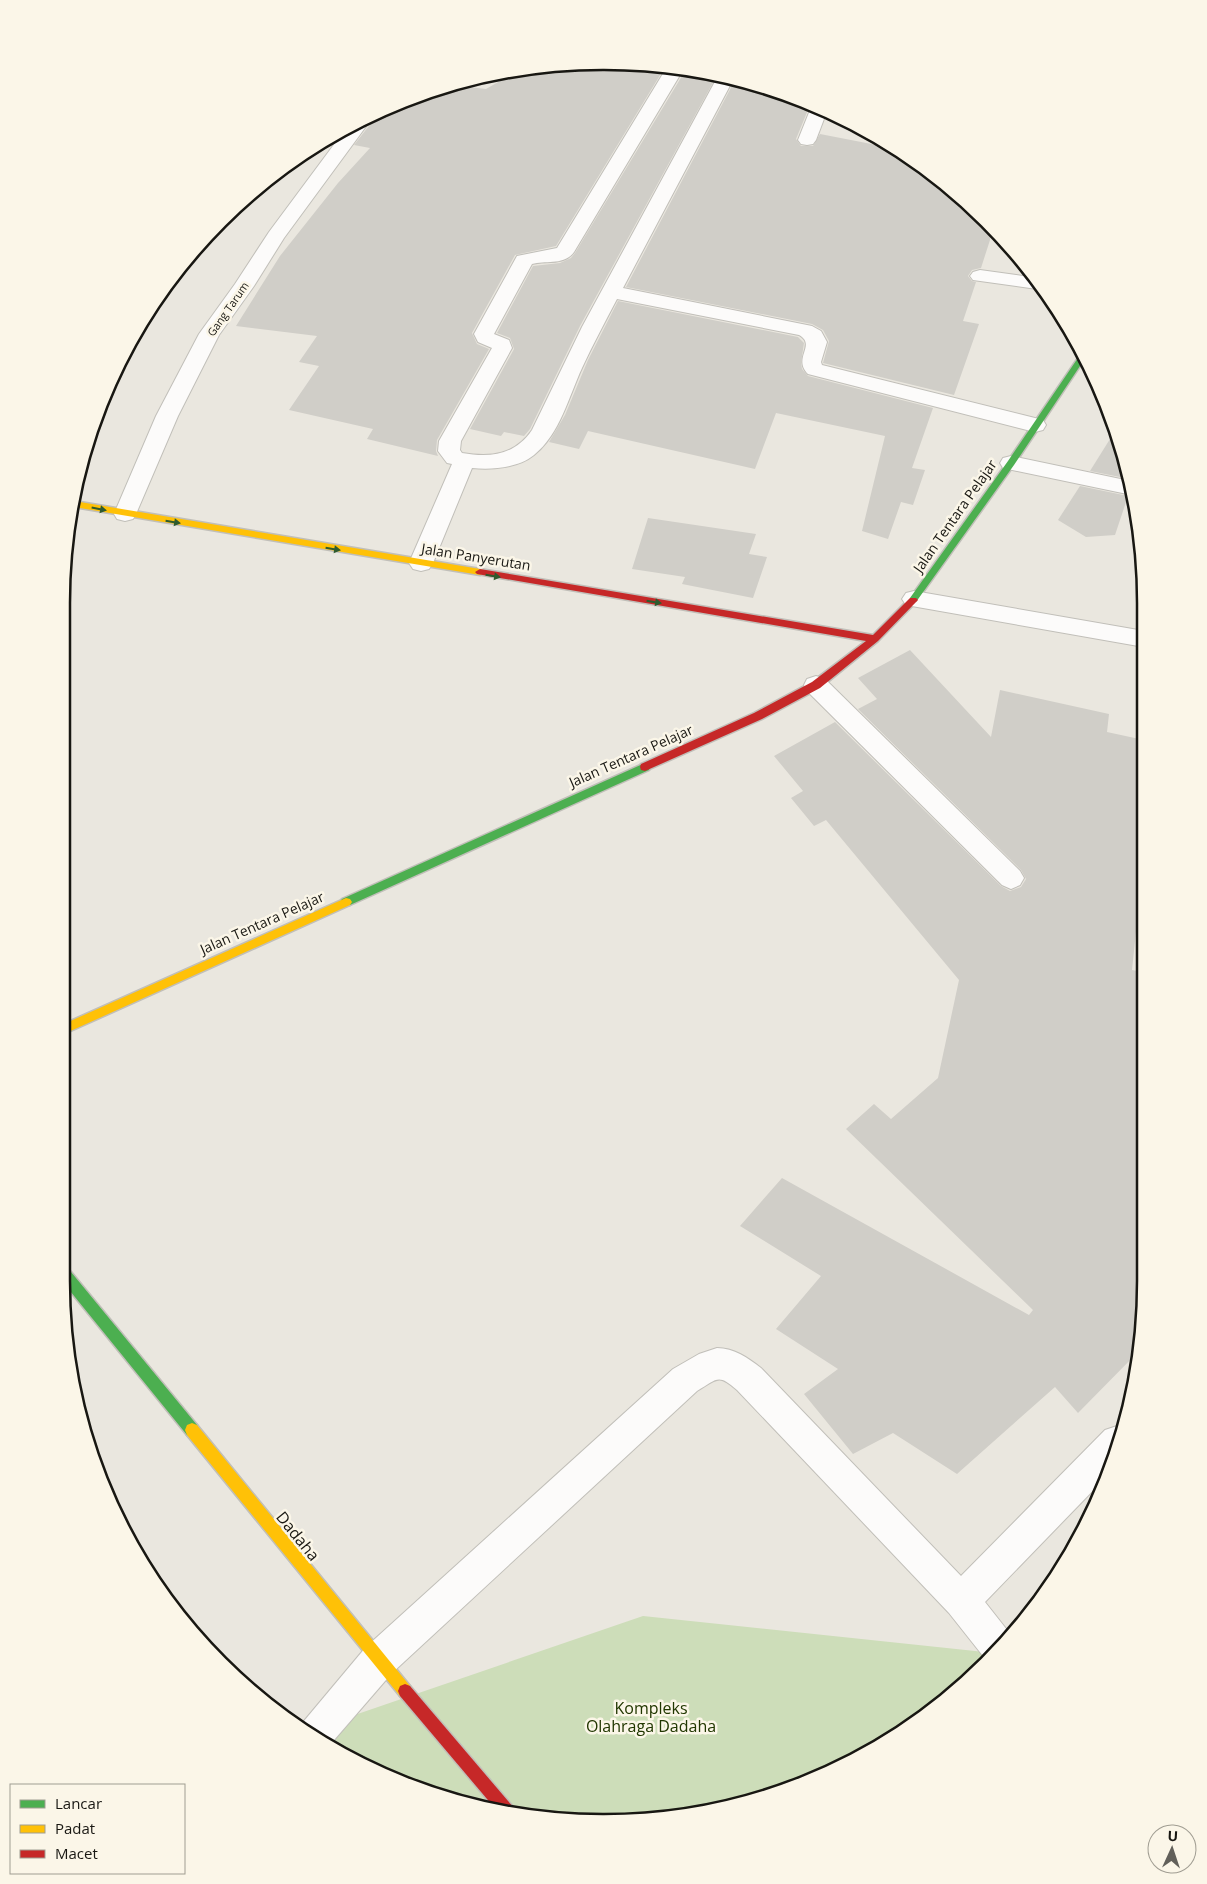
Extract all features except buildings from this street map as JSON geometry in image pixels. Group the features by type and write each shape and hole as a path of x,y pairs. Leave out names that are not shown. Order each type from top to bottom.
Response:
{"main road":[{"name":"Jalan Tentara Pelajar","path":"70,1026 749,720 816,685 875,639 914,599 1011,463 1079,362"},
{"name":"Jalan Panyerutan","path":"79,505 875,639"},
{"name":"Dadaha","path":"70,1281 379,1660 501,1804"}],"street":[{"path":"672,75 564,252 554,257 530,257 524,260 484,334 485,338 502,344 502,348 450,441 449,451 455,458 464,461 494,462 514,457 526,451 537,441 612,292 723,83"},
{"path":"807,140 816,115"},
{"name":"Gang Tarum","path":"125,514 167,416 209,334 244,286 276,236 350,134"},
{"path":"980,276 1030,283"},
{"path":"612,292 805,330 814,335 817,342 811,362 815,370 1035,425"},
{"path":"421,564 464,461"},
{"path":"1011,463 1124,487"},
{"path":"914,599 1137,637"},
{"path":"816,685 1011,878"},
{"path":"318,1731 379,1660 685,1380 708,1366 721,1362 734,1366 750,1379 961,1601 995,1643"},
{"path":"961,1601 1110,1449"}],"green space":[{"name":"Kompleks Olahraga Dadaha","path":"643,1616 986,1652 928,1704 870,1743 839,1759 775,1786 742,1796 708,1804 638,1813 569,1813 499,1804 465,1796 399,1773 337,1743 314,1729"}],"traffic: fast":[{"path":"913,600 1011,463 1079,362"},
{"path":"346,902 645,767"},
{"path":"70,1281 192,1430"}],"traffic: slow":[{"path":"79,505 480,572"},
{"path":"70,1026 346,902"},
{"path":"192,1430 405,1691"}],"traffic: jam":[{"path":"480,572 875,639"},
{"path":"645,767 758,716 816,685 875,639 913,600"},
{"path":"405,1691 502,1804"}]}
